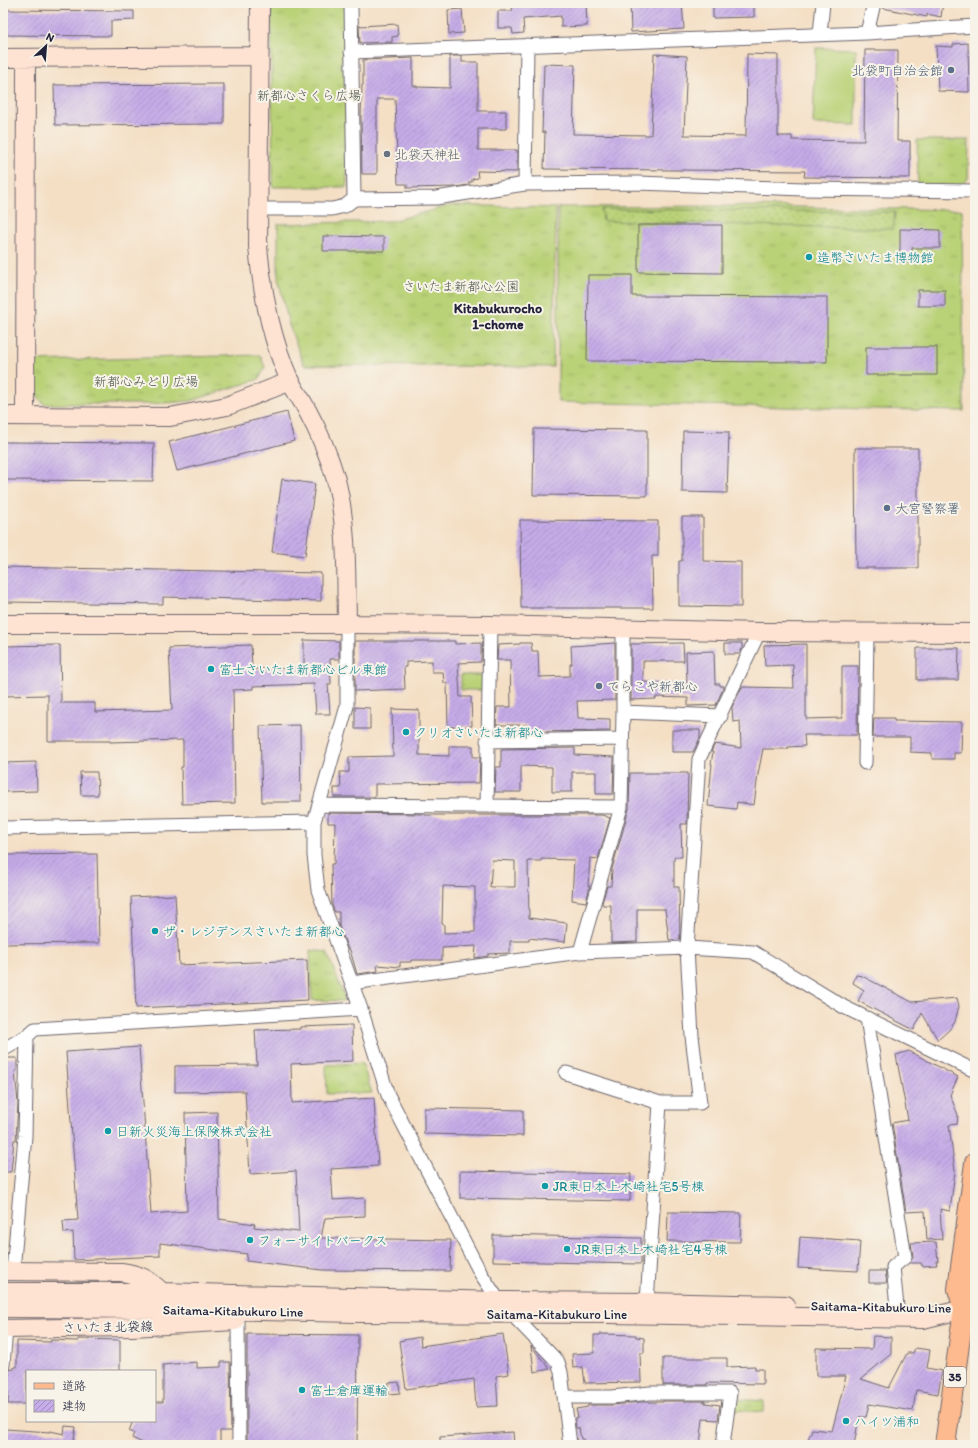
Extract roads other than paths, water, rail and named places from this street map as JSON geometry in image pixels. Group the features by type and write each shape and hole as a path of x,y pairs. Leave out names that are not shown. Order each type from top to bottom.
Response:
{"main road":[{"name":"35","path":"970,1311 958,1289 975,1163"},
{"name":"35","path":"945,1445 975,1278"}],"street":[{"path":"260,3 258,246 261,279 268,314 290,381 324,444 336,479 343,513 346,545 347,706 314,822 314,855 318,890 361,1009 388,1095 481,1274 505,1308 558,1362 565,1397 570,1445"},
{"path":"351,3 354,199"},
{"path":"820,34 823,3"},
{"path":"867,33 874,3"},
{"path":"351,52 867,33 975,26"},
{"path":"525,184 527,45"},
{"path":"3,58 259,56"},
{"path":"25,416 26,59"},
{"path":"258,209 332,209 345,206 354,199 436,198 525,184 638,183 804,189 975,191"},
{"path":"3,416 170,416 227,406 290,381"},
{"path":"3,624 490,625 759,632 975,632"},
{"path":"486,806 490,625"},
{"path":"580,952 621,807 623,629"},
{"path":"566,1073 660,1103 700,1103 692,1036 687,948 699,759 721,716 759,632"},
{"path":"865,763 867,632"},
{"path":"623,712 721,716"},
{"path":"487,741 622,739"},
{"path":"319,805 621,807"},
{"path":"3,828 314,822"},
{"path":"352,984 580,952 687,948 753,952 844,1006 975,1071"},
{"path":"3,1048 6,1048 27,1036 35,1029 361,1009"},
{"path":"867,1018 905,1258 893,1267 897,1307"},
{"path":"27,1036 25,1136 9,1239 8,1271 121,1272 136,1274 149,1280 162,1292"},
{"path":"647,1302 660,1103"},
{"name":"Saitama-Kitabukuro Line","path":"6,1300 162,1292 505,1308 923,1319 970,1311"},
{"name":"Saitama-Kitabukuro Line","path":"6,1300 161,1309 357,1313 647,1302 897,1307 970,1311"},
{"name":"さいたま北袋線","path":"4,1329 132,1327 357,1313"},
{"path":"238,1321 239,1445"},
{"path":"3,1365 4,1329"},
{"path":"565,1397 612,1397 650,1393 730,1393 723,1445"}],"place":[{"name":"北袋町自治会館","path":"951,70"},
{"name":"北袋天神社","path":"387,154"},
{"name":"造幣さいたま博物館","path":"809,257"},
{"name":"大宮警察署","path":"887,508"},
{"name":"富士さいたま新都心ビル東館","path":"211,669"},
{"name":"てらこや新都心","path":"599,686"},
{"name":"クリオさいたま新都心","path":"406,732"},
{"name":"ザ・レジデンスさいたま新都心","path":"155,931"},
{"name":"日新火災海上保険株式会社","path":"108,1131"},
{"name":"JR東日本上木崎社宅5号棟","path":"545,1186"},
{"name":"フォーサイトパークス","path":"250,1240"},
{"name":"JR東日本上木崎社宅4号棟","path":"567,1249"},
{"name":"富士倉庫運輸","path":"302,1390"},
{"name":"ハイツ浦和","path":"846,1421"}],"district":[{"name":"Kitabukurocho 1-chome","path":"498,316"}],"park label":[{"name":"新都心さくら広場","path":"309,95"},
{"name":"さいたま新都心公園","path":"461,286"},
{"name":"新都心みどり広場","path":"146,381"}]}
